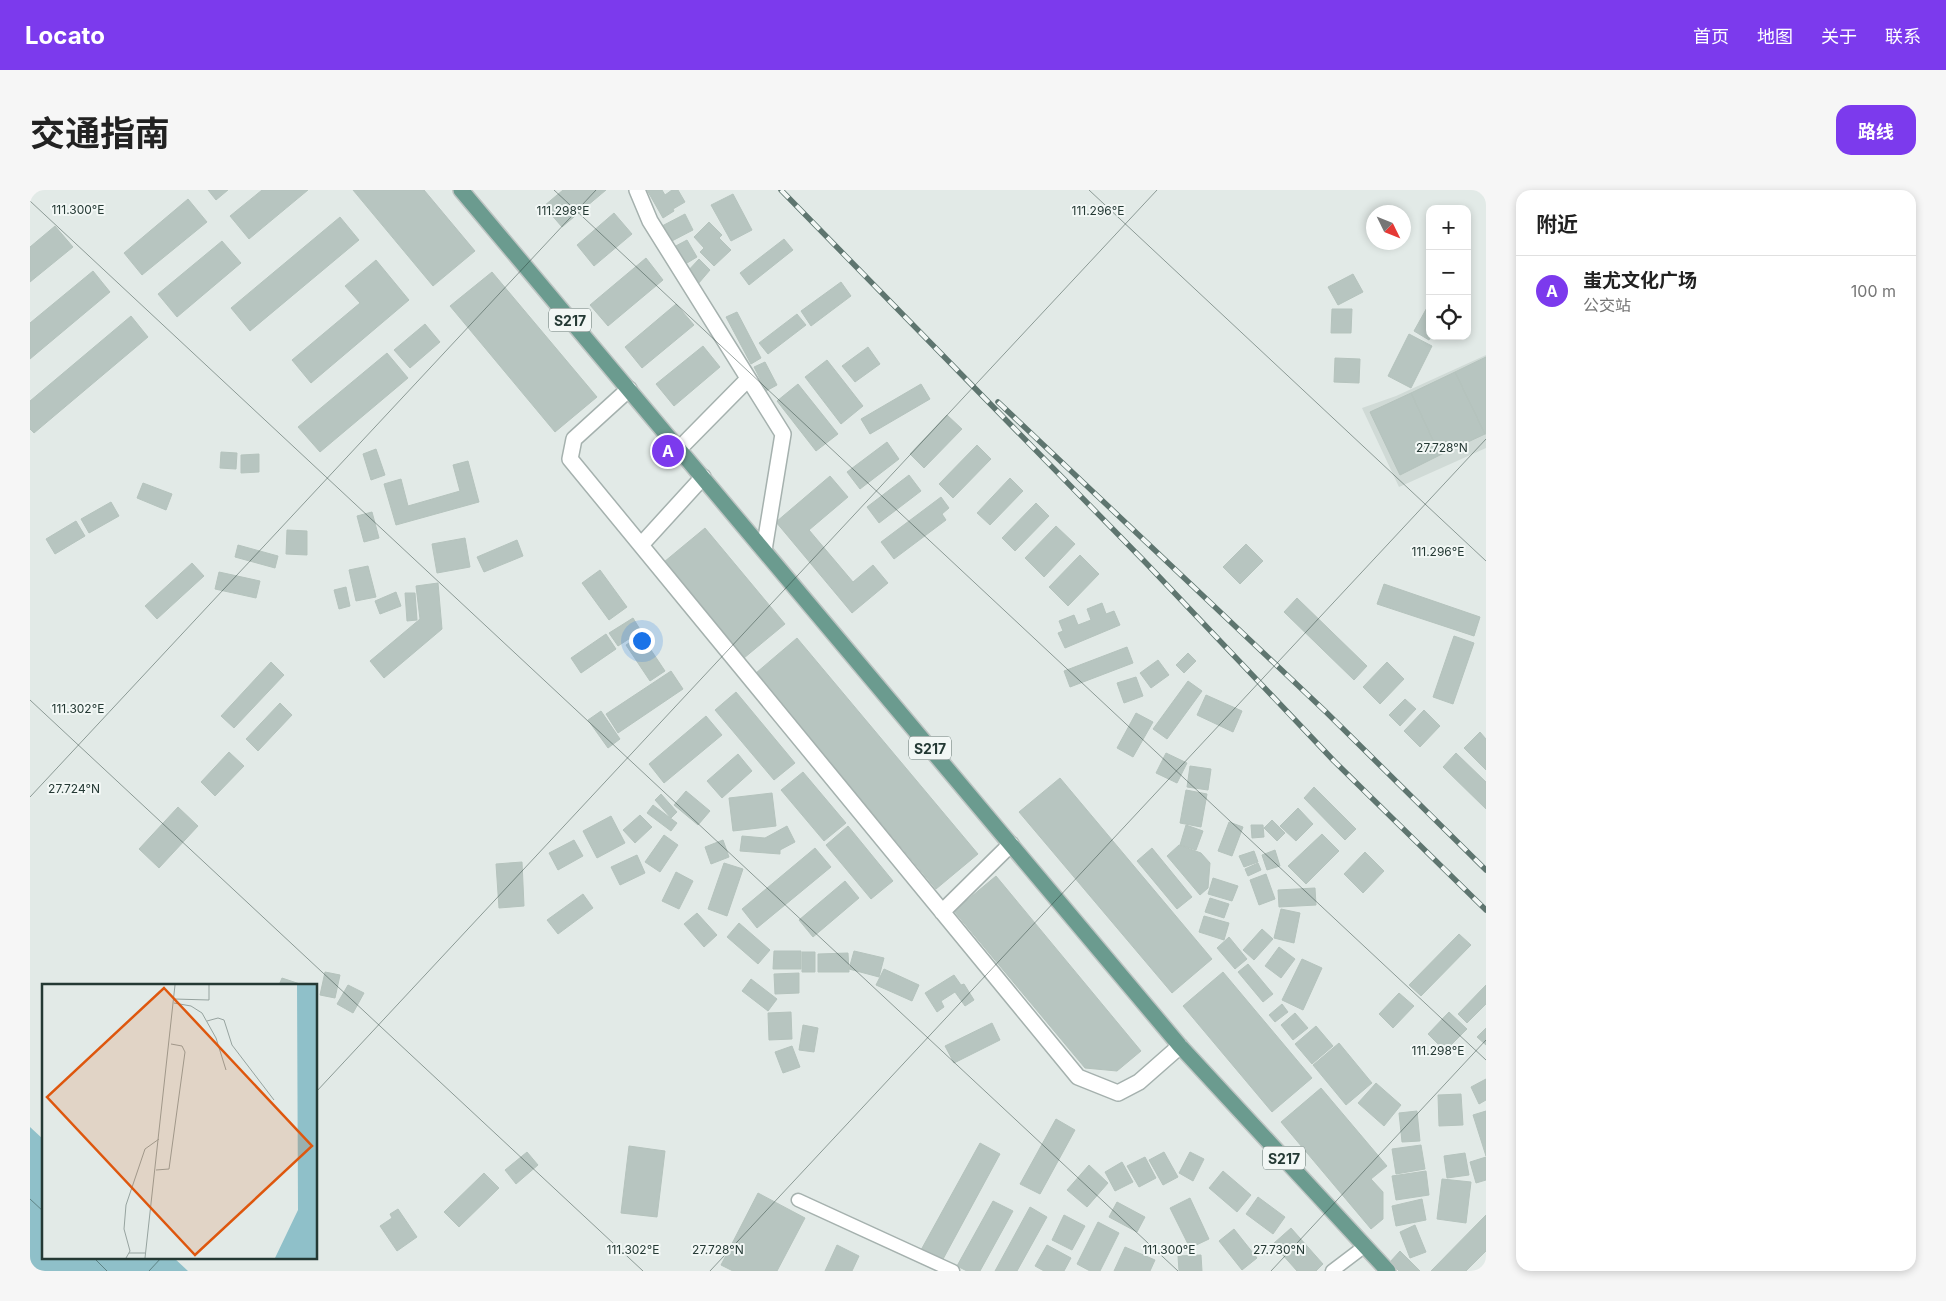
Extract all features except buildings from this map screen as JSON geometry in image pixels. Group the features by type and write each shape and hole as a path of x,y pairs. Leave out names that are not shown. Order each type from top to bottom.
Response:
{"main road":[{"name":"S217","path":"461,190 1180,1046 1365,1246 1383,1269"}],"street":[{"path":"638,190 650,221 783,434 764,550"},
{"path":"679,450 748,379"},
{"path":"629,389 574,439 570,459 1078,1077 1118,1093 1140,1082 1180,1046"},
{"path":"641,545 703,477"},
{"path":"942,912 1011,844"},
{"path":"798,1200 952,1271"},
{"path":"1332,1271 1365,1246"}],"shaded area":[{"path":"1486,355 1486,448 1399,487 1362,408 1396,396"}],"water":[{"path":"30,1127 42,1138 42,1258 174,1258 188,1271 30,1271"}],"railway":[{"path":"781,190 1146,563 1334,761 1486,910"},
{"path":"998,402 1326,712 1486,870"}],"place":[{"name":"蚩尤文化广场","path":"668,451"}]}
